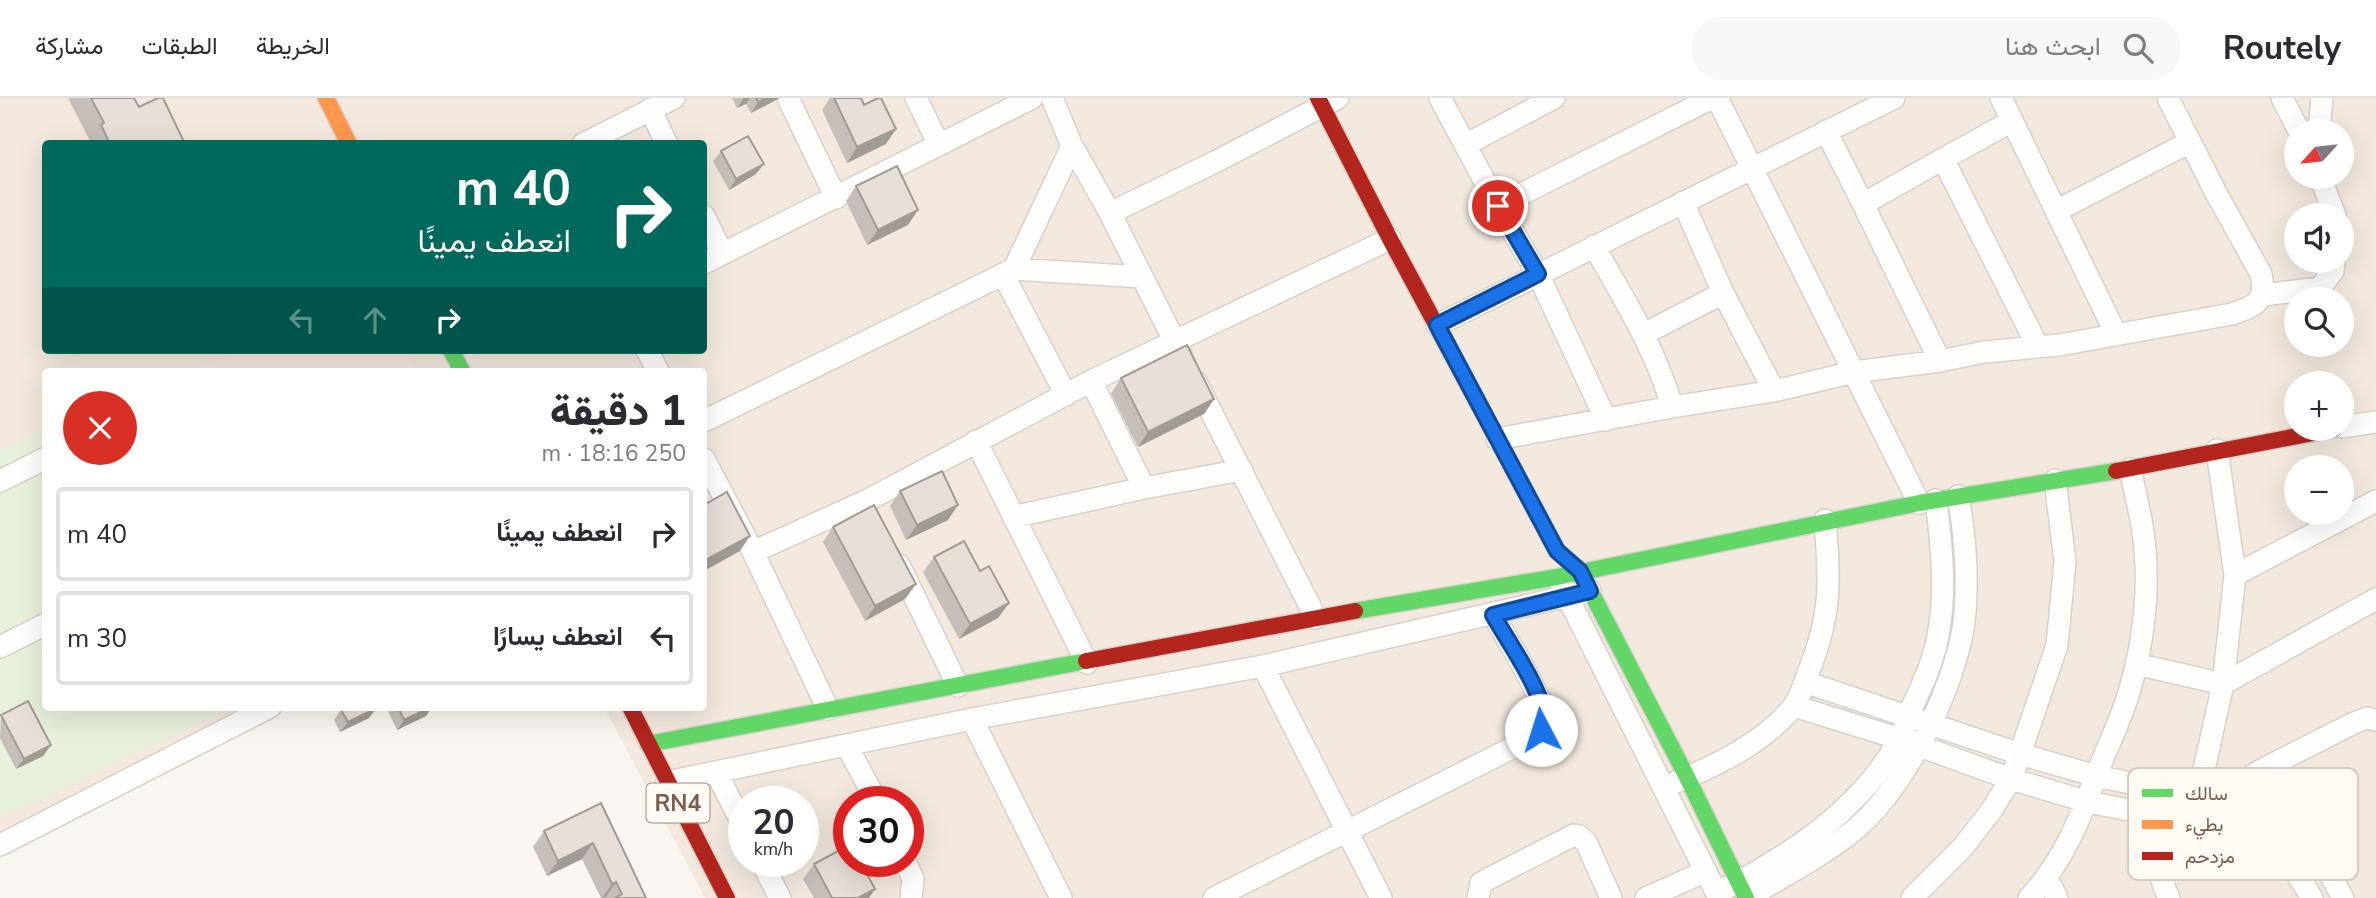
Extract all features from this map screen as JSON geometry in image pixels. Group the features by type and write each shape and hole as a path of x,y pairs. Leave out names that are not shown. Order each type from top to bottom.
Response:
{"street":[{"path":"326,98 347,140"},
{"path":"591,140 674,98"},
{"path":"788,98 836,198"},
{"path":"916,98 939,145"},
{"path":"707,230 713,258 1032,98"},
{"path":"1052,98 1072,146 1110,213 1316,618"},
{"path":"1440,98 1538,274 1606,419"},
{"path":"1465,145 1554,98"},
{"path":"1498,206 1714,98 1752,167 1854,373 1928,501 1943,552 1943,588 1940,621 1929,669 1908,716 1909,743"},
{"path":"1437,325 1894,98"},
{"path":"2001,98 2116,334"},
{"path":"2168,98 2261,274 2263,295"},
{"path":"2282,98 2293,119"},
{"path":"2320,119 2322,98"},
{"path":"1110,213 1326,101 1390,239 1557,551 1580,571 1687,777 1743,893"},
{"path":"650,109 665,140"},
{"path":"1863,204 2012,121"},
{"path":"1826,131 1940,361"},
{"path":"2056,211 2190,142"},
{"path":"1008,271 1072,146"},
{"path":"1943,159 2038,347"},
{"path":"1682,202 1723,293 1774,391"},
{"path":"753,552 871,506 976,442 1091,382 1390,239"},
{"path":"1594,246 1644,334 1672,407"},
{"path":"1008,271 1066,395"},
{"path":"707,420 1008,271 1142,277"},
{"path":"1497,439 1774,391 1854,373 1984,352 2038,347 2232,314 2247,309 2263,295 2319,288 2331,273"},
{"path":"1644,334 1723,293"},
{"path":"1091,382 1144,488"},
{"path":"2354,426 2376,422"},
{"path":"648,744 1316,618 1557,577 1825,520 2130,469 2284,438"},
{"path":"976,442 1087,663"},
{"path":"2209,768 2223,684 2235,575 2217,450"},
{"path":"0,481 42,460"},
{"path":"707,465 753,552 828,709"},
{"path":"2029,898 2052,889 2130,692 2146,606 2143,527 2130,469"},
{"path":"1013,517 1242,470"},
{"path":"1912,898 1963,847 1991,811 2011,779 2020,754 2056,645 2065,562 2055,480"},
{"path":"1557,551 1557,577 1718,895 1743,893 1785,855 1851,804 1929,724 1955,666 1965,615 1964,529 1958,496"},
{"path":"2235,575 2376,501"},
{"path":"1664,786 1754,743 1794,706 1827,620 1830,579 1825,520"},
{"path":"892,550 958,685"},
{"path":"667,782 972,719 1263,666 1590,591"},
{"path":"2136,664 2223,684 2376,599"},
{"path":"1214,898 1532,738 1541,730 1544,712 1533,686 1493,615"},
{"path":"0,647 42,626"},
{"path":"1263,666 1381,898"},
{"path":"1805,682 2020,754 2128,783"},
{"path":"1794,706 2011,779 2088,802 2128,810"},
{"name":"RN4","path":"632,711 727,898"},
{"path":"0,845 237,714"},
{"path":"2264,768 2354,723 2367,718 2376,720"},
{"path":"972,719 1061,898"},
{"path":"847,746 868,786"},
{"path":"716,772 728,796"},
{"path":"1478,898 1481,884 1488,879 1574,835 1586,842 1611,898"},
{"path":"1646,898 1706,870"},
{"path":"769,877 780,898"},
{"path":"911,898 912,877"},
{"path":"2162,880 2169,898"},
{"path":"2301,880 2312,898"},
{"path":"2333,880 2343,898"}],"shaded area":[{"path":"0,98 2376,98 2376,898 705,898 606,711 707,711 707,368 42,368 42,711 270,711 0,845"},
{"path":"232,354 408,354 415,368 202,368"}],"green space":[{"path":"42,430 42,711 224,712 0,817 0,451"}],"building":[{"path":"91,98 134,98 139,107 163,98 183,140 108,140 101,125 104,123"},
{"path":"834,98 861,98 864,105 881,98 896,129 857,147"},
{"path":"748,136 764,164 736,179 721,151"},
{"path":"897,166 918,210 878,230 856,186"},
{"path":"1187,345 1214,399 1148,432 1121,378"},
{"path":"942,471 958,505 917,525 900,491"},
{"path":"727,492 750,536 707,559 707,503"},
{"path":"874,505 916,584 875,606 833,527"},
{"path":"964,541 980,571 989,566 1009,603 970,624 934,557"},
{"path":"28,701 51,745 24,759 1,715"},
{"path":"342,711 371,711 348,722"},
{"path":"400,711 423,711 404,720"},
{"path":"601,803 646,898 615,898 622,894 616,882 612,884 593,843 558,861 544,831"},
{"path":"833,854 833,877 869,877 875,889 858,898 832,898 819,873 819,861"}],"traffic: fast":[{"path":"453,354 460,368"},
{"path":"1485,416 1557,550 1580,571 1687,777 1746,898"},
{"path":"1355,611 1557,577 1919,503 2116,471"},
{"path":"648,744 1086,661"}],"traffic: slow":[{"path":"326,98 347,140"}],"traffic: jam":[{"path":"1318,98 1485,416"},
{"path":"2116,471 2284,439"},
{"path":"1086,661 1355,611"},
{"path":"632,711 727,898"}],"route":[{"path":"1498,206 1538,274 1437,325 1557,551 1580,571 1590,591 1493,615 1533,686 1544,712 1541,730"}]}
